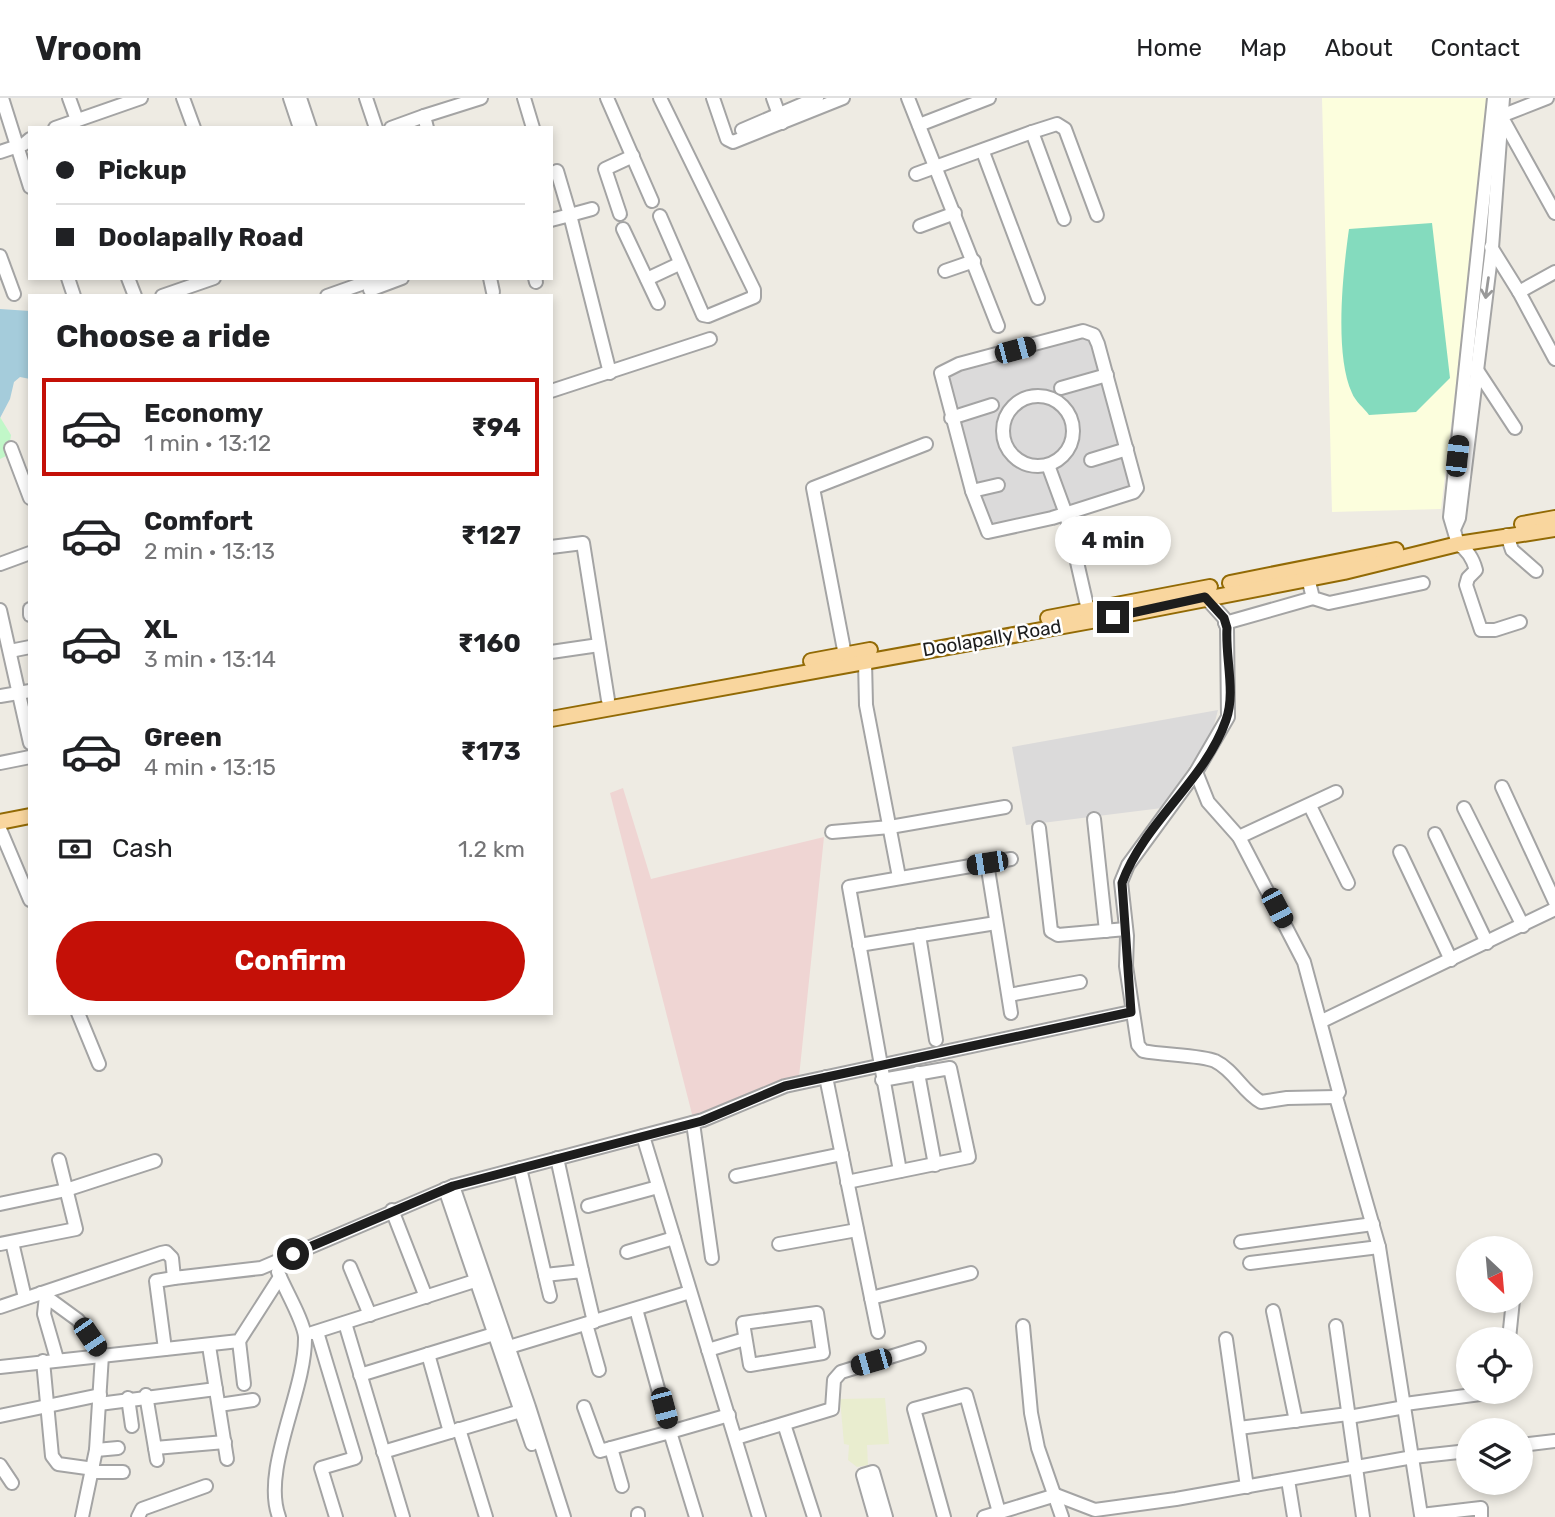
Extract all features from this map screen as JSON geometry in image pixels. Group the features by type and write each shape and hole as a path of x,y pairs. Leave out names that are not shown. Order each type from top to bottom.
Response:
{"main road":[{"path":"553,709 855,660 1064,619 1088,610 1274,580 1456,536 1555,518"},
{"name":"Doolapally Road","path":"553,719 1064,619 1205,597 1274,580 1308,578 1456,536 1507,535 1555,529"},
{"path":"0,814 28,808"},
{"path":"0,822 28,816"}],"street":[{"path":"2,98 28,156"},
{"path":"69,98 77,120"},
{"path":"183,98 193,126"},
{"path":"366,98 375,126"},
{"path":"403,126 426,122 481,98"},
{"path":"524,98 532,126"},
{"path":"607,98 652,201"},
{"path":"660,98 754,290 754,296 708,316 703,314 660,216"},
{"path":"713,98 730,141 820,101 843,98"},
{"path":"773,98 781,119"},
{"path":"908,98 998,326"},
{"path":"919,125 989,98"},
{"path":"1494,98 1487,245 1519,292 1555,359"},
{"path":"1503,98 1472,364 1456,536 1476,570 1468,578 1466,585 1481,630 1520,622"},
{"path":"1501,116 1547,98"},
{"path":"60,126 135,99"},
{"path":"298,99 300,126"},
{"path":"298,99 309,126"},
{"path":"1501,116 1555,213"},
{"path":"916,174 1053,125 1063,126 1097,215"},
{"path":"1032,132 1064,219"},
{"path":"0,145 22,139"},
{"path":"0,152 22,139"},
{"path":"22,139 28,175"},
{"path":"982,152 1038,298"},
{"path":"620,214 605,169 633,156"},
{"path":"557,171 610,373"},
{"path":"553,219 592,209"},
{"path":"920,226 955,213"},
{"path":"623,229 658,303"},
{"path":"0,256 14,294"},
{"path":"945,271 974,261"},
{"path":"647,279 680,264"},
{"path":"1519,292 1555,272"},
{"path":"334,294 392,280"},
{"path":"490,280 493,292"},
{"path":"166,294 193,282"},
{"path":"1083,331 1094,335 1107,375 1136,482 1133,492 1066,514 989,532 982,524 972,491 941,373 959,364 1083,331"},
{"path":"553,390 710,339"},
{"path":"1472,364 1515,428"},
{"path":"1061,388 1107,375"},
{"path":"1031,397 1054,400 1070,417 1072,440 1067,451 1048,465 1037,467 1015,459 1003,440 1005,418 1020,401 1031,397"},
{"path":"951,418 992,405"},
{"path":"898,877 864,689 867,678 855,660 813,488 926,444"},
{"path":"11,448 28,493"},
{"path":"1091,460 1127,449"},
{"path":"1048,465 1066,514 1088,610"},
{"path":"972,491 998,485"},
{"path":"1507,535 1512,550 1536,570"},
{"path":"553,547 583,543 608,700"},
{"path":"0,564 28,554"},
{"path":"1308,578 1313,598"},
{"path":"1225,623 1313,598 1329,603 1423,583"},
{"path":"1205,597 1217,608 1225,623 1228,717 1196,772 1128,864 1122,883 1126,966 1138,1045 1143,1051 1215,1062 1226,1069 1249,1096 1261,1102 1287,1098 1336,1097"},
{"path":"0,610 24,692 28,726"},
{"path":"553,652 599,645"},
{"path":"10,651 28,647"},
{"path":"0,696 24,692"},
{"path":"0,764 28,757"},
{"path":"1196,772 1208,802 1239,837 1304,962 1322,1021 1339,1092 1336,1097 1379,1247 1421,1515 1481,1508 1481,1517"},
{"path":"1502,787 1555,902"},
{"path":"1239,837 1336,792"},
{"path":"1310,806 1348,883"},
{"path":"832,832 890,827 1005,807"},
{"path":"1464,808 1523,926"},
{"path":"1094,819 1107,931"},
{"path":"1038,828 1051,931 1058,935 1126,929"},
{"path":"0,829 28,895"},
{"path":"1435,834 1487,943"},
{"path":"1400,852 1451,960"},
{"path":"900,1171 879,1066 849,887 1011,859"},
{"path":"987,863 1011,1013"},
{"path":"1322,1021 1555,909"},
{"path":"859,945 996,923"},
{"path":"919,935 936,1040"},
{"path":"1009,995 1080,982"},
{"path":"165,1349 156,1281 261,1268 449,1188 693,1123 785,1086 1131,1012"},
{"path":"79,1015 99,1064"},
{"path":"847,1182 969,1157 950,1068 882,1080"},
{"path":"918,1073 935,1165"},
{"path":"826,1077 877,1332"},
{"path":"693,1123 712,1258"},
{"path":"643,1136 759,1517"},
{"path":"736,1176 842,1154"},
{"path":"557,1158 582,1271 599,1370"},
{"path":"25,1298 6,1243 76,1229 59,1160"},
{"path":"0,1204 66,1189 155,1161"},
{"path":"520,1168 550,1296"},
{"path":"587,1206 658,1187"},
{"path":"449,1188 480,1279 509,1347 555,1517"},
{"path":"393,1210 426,1297"},
{"path":"1241,1242 1373,1224"},
{"path":"779,1244 857,1230"},
{"path":"627,1252 674,1238"},
{"path":"1250,1264 1379,1247"},
{"path":"0,1307 43,1295 166,1252 172,1258 174,1278"},
{"path":"274,1263 311,1334 355,1458 321,1468 336,1517"},
{"path":"351,1267 370,1315"},
{"path":"545,1275 582,1271"},
{"path":"871,1298 971,1273"},
{"path":"244,1384 239,1341 279,1277"},
{"path":"311,1334 480,1279"},
{"path":"480,1279 494,1334 521,1411 564,1517"},
{"path":"509,1347 690,1292"},
{"path":"43,1295 78,1320 102,1355 96,1450 82,1517"},
{"path":"43,1295 44,1314 57,1359"},
{"path":"636,1309 696,1517"},
{"path":"1273,1311 1296,1421"},
{"path":"817,1313 823,1353 750,1365 745,1339 743,1323 817,1313"},
{"path":"345,1323 403,1517"},
{"path":"1023,1326 1031,1413 1038,1448 1062,1517"},
{"path":"1335,1326 1363,1517"},
{"path":"279,1517 274,1502 274,1483 311,1334"},
{"path":"360,1375 494,1334"},
{"path":"708,1350 745,1339"},
{"path":"1226,1339 1247,1487"},
{"path":"0,1367 239,1341"},
{"path":"209,1346 228,1459"},
{"path":"736,1438 832,1409 834,1380 841,1372 919,1348"},
{"path":"428,1354 486,1517"},
{"path":"43,1361 52,1456 58,1464 93,1471 123,1472"},
{"path":"0,1416 99,1399 216,1389"},
{"path":"146,1395 156,1454 225,1442"},
{"path":"944,1517 914,1409 966,1395 999,1513"},
{"path":"128,1398 132,1426"},
{"path":"1238,1428 1349,1416 1456,1398"},
{"path":"219,1405 253,1400"},
{"path":"584,1407 600,1451 729,1415"},
{"path":"383,1452 521,1411"},
{"path":"784,1424 814,1517"},
{"path":"1533,1444 1555,1441"},
{"path":"96,1450 118,1448"},
{"path":"611,1448 622,1486"},
{"path":"984,1517 1056,1495 1095,1510 1247,1487 1413,1457 1456,1452"},
{"path":"0,1465 12,1483"},
{"path":"875,1517 863,1475 873,1472 886,1517"},
{"path":"1288,1480 1294,1517"},
{"path":"138,1517 142,1509 206,1486"}],"shaded area":[{"path":"1322,98 1490,98 1441,509 1332,512"},
{"path":"1085,324 1137,496 987,536 937,368"},
{"path":"1218,710 1212,733 1162,808 1026,825 1012,747"},
{"path":"623,788 651,879 824,837 799,1077 693,1118 610,793"},
{"path":"885,1398 889,1444 867,1445 868,1465 857,1467 848,1460 849,1445 844,1444 840,1399"}],"green space":[{"path":"1432,223 1450,378 1416,412 1369,415 1352,393 1343,357 1344,267 1349,229"},
{"path":"0,417 11,435 8,455 0,459"}],"water":[{"path":"0,309 28,311 28,379 20,377 14,382 10,399 0,418"}],"route":[{"path":"293,1254 453,1186 702,1121 785,1086 1014,1040 1131,1012 1122,883 1128,864 1196,772 1213,747 1228,717 1227,628 1217,608 1205,597 1113,617"}]}
